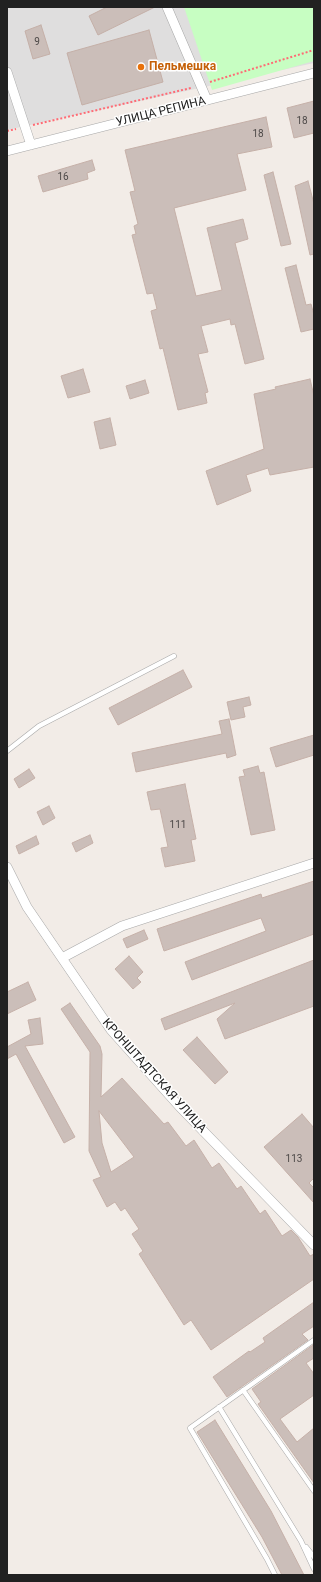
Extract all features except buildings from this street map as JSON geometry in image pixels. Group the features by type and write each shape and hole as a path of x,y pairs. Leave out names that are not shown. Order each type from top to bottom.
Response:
{"street":[{"path":"167,7 207,100"},
{"path":"7,72 31,145"},
{"name":"УЛИЦА РЕПИНА","path":"7,151 314,73"},
{"path":"62,958 122,926 314,863"},
{"name":"КРОНШТАДТСКАЯ УЛИЦА","path":"7,867 27,907 111,1030 179,1106 314,1245"}],"lane":[{"path":"7,751 39,726 174,656"},
{"path":"275,1575 190,1428 314,1340"},
{"path":"242,1390 314,1491"},
{"path":"219,1407 302,1541 314,1557"},
{"path":"302,1541 314,1569"}],"path":[{"path":"7,131 200,85 314,50"}],"shaded area":[{"path":"7,7 314,7 314,63 7,130"}],"green space":[{"path":"184,7 314,7 314,61 212,90"}],"place":[{"name":"Пельмешка","path":"141,67"}]}
